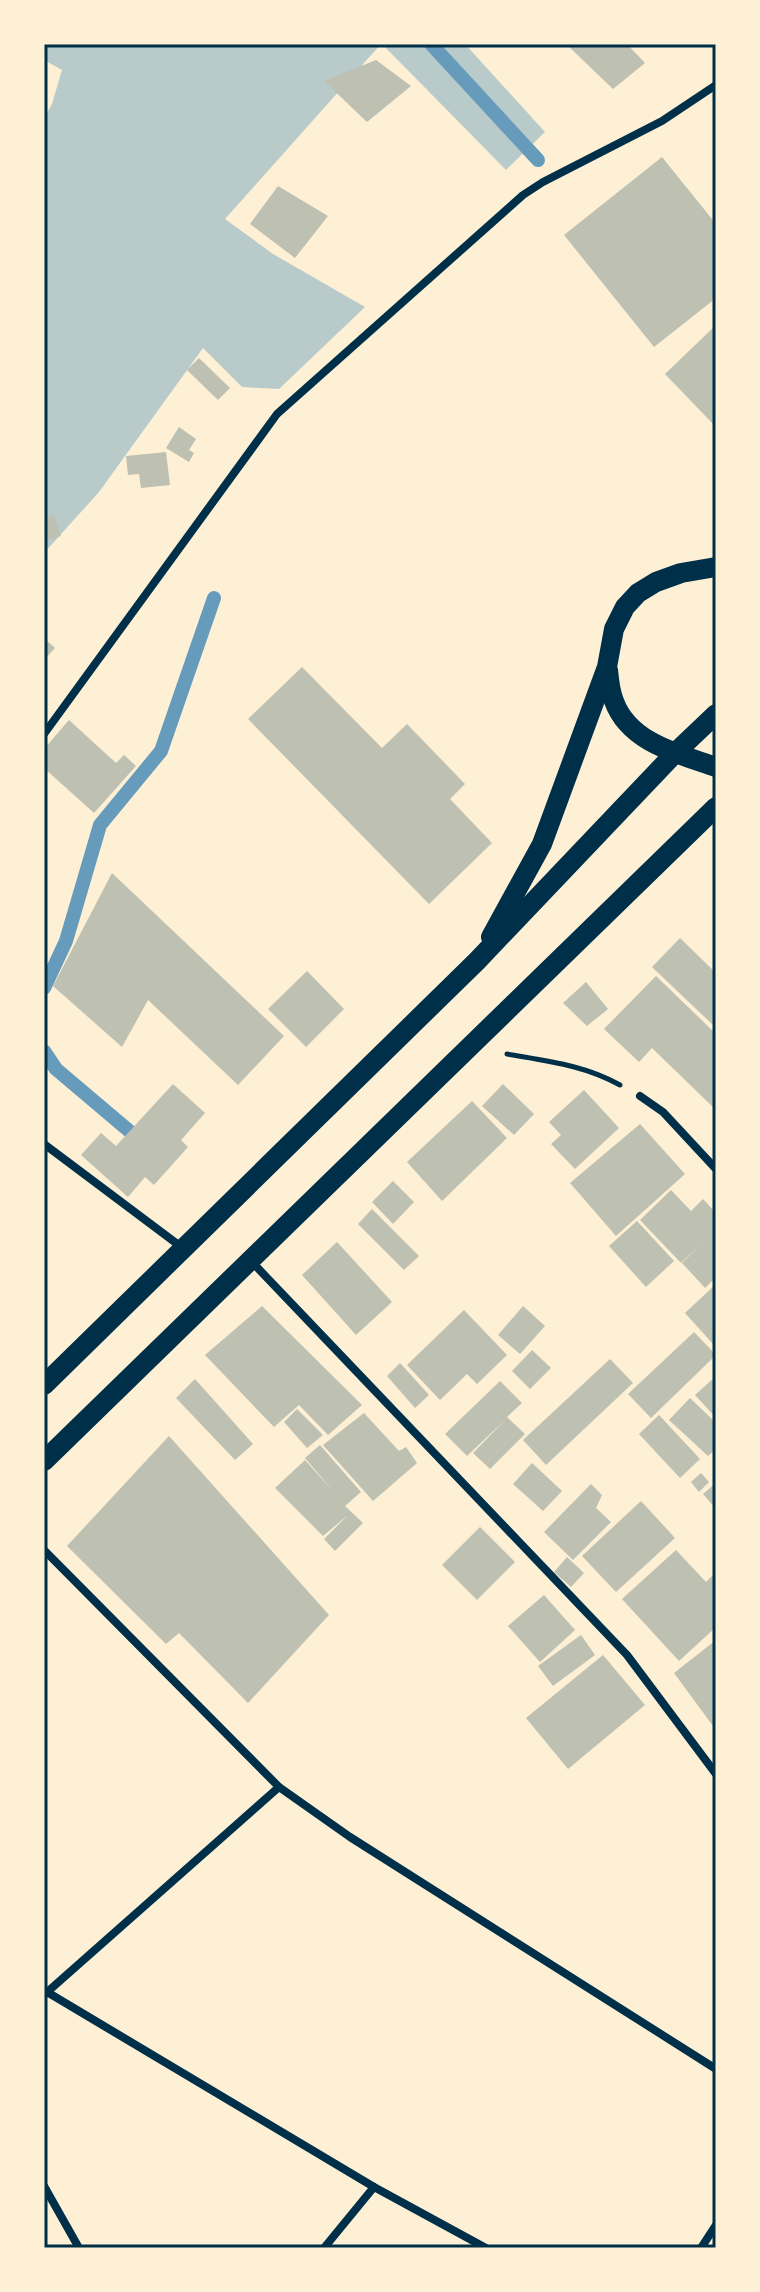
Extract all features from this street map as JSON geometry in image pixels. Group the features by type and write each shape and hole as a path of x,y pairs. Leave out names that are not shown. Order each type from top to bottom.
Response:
{"main road":[{"path":"477,961 542,844 607,667 614,629 625,607 638,593 656,582 681,573 716,567"},
{"path":"607,667 613,699 619,713 634,731 654,744 716,767"},
{"path":"44,1385 477,961 716,714"},
{"path":"44,1461 716,807"}],"street":[{"path":"44,734 277,414 523,195 662,121 716,85"},
{"path":"640,1096 671,1120 716,1169"},
{"path":"44,1144 184,1249"},
{"path":"250,1260 627,1655 716,1774"},
{"path":"44,1550 279,1787 350,1837 716,2069"},
{"path":"279,1787 45,1993 374,2187 486,2248"},
{"path":"44,2186 79,2248"},
{"path":"324,2248 374,2187"},
{"path":"701,2248 716,2225"}],"path":[{"path":"500,1053 553,1060 581,1068 640,1096"}],"shaded area":[{"path":"44,44 381,44 225,219 273,254 365,307 279,389 242,387 203,348 99,492 44,553 44,118 52,104 62,70 44,60"},
{"path":"382,44 465,44 545,132 506,170"}],"building":[{"path":"566,44 627,44 645,63 613,89"},
{"path":"376,60 411,86 367,122 324,81"},
{"path":"662,157 716,224 716,298 654,347 564,235"},
{"path":"278,186 328,216 295,258 250,224"},
{"path":"716,325 716,427 665,374"},
{"path":"199,358 230,388 218,400 187,370"},
{"path":"179,427 196,439 189,450 194,453 189,462 166,448"},
{"path":"166,452 170,485 141,488 139,474 128,475 126,456"},
{"path":"54,515 61,536 44,541 44,519"},
{"path":"44,638 55,648 44,660"},
{"path":"302,667 382,748 407,724 465,784 450,799 492,843 429,904 248,719"},
{"path":"69,720 116,763 124,755 136,766 94,813 44,768 44,749"},
{"path":"112,873 284,1036 238,1085 148,1000 122,1047 53,986"},
{"path":"680,938 716,973 716,1020 712,1024 652,967"},
{"path":"307,971 344,1009 306,1047 268,1009"},
{"path":"656,976 716,1034 716,1110 652,1048 639,1062 604,1029"},
{"path":"586,982 608,1009 587,1026 563,1003"},
{"path":"173,1084 205,1113 181,1140 188,1147 154,1185 145,1177 128,1197 81,1155 101,1133 116,1146"},
{"path":"503,1084 534,1114 514,1135 482,1106"},
{"path":"584,1090 619,1128 575,1169 551,1144 561,1135 549,1122"},
{"path":"472,1101 507,1138 442,1201 407,1162"},
{"path":"640,1124 685,1174 616,1236 570,1183"},
{"path":"393,1181 414,1202 393,1224 372,1202"},
{"path":"671,1190 691,1211 703,1199 716,1213 716,1277 705,1288 682,1263 701,1244 681,1263 640,1220"},
{"path":"372,1209 419,1256 404,1270 358,1224"},
{"path":"637,1221 674,1261 646,1287 609,1246"},
{"path":"337,1242 392,1302 356,1335 302,1275"},
{"path":"716,1284 716,1342 713,1344 685,1313"},
{"path":"262,1306 362,1405 328,1435 299,1405 274,1427 205,1355"},
{"path":"523,1306 545,1326 520,1354 498,1335"},
{"path":"464,1310 507,1355 477,1384 467,1374 440,1400 407,1365"},
{"path":"694,1332 716,1355 651,1418 628,1394"},
{"path":"532,1350 551,1368 530,1389 512,1371"},
{"path":"610,1359 633,1383 546,1465 523,1440"},
{"path":"400,1363 429,1395 415,1408 387,1376"},
{"path":"716,1376 716,1418 695,1395"},
{"path":"195,1379 253,1444 235,1460 176,1398"},
{"path":"500,1381 522,1403 507,1417 525,1434 490,1469 473,1453 505,1420 467,1456 445,1434"},
{"path":"690,1398 716,1423 716,1449 708,1456 669,1420"},
{"path":"297,1409 323,1435 307,1448 284,1422"},
{"path":"364,1413 399,1451 406,1447 417,1463 373,1501 323,1445"},
{"path":"659,1415 700,1459 680,1478 639,1434"},
{"path":"169,1436 329,1615 248,1703 179,1633 166,1644 67,1546"},
{"path":"320,1445 361,1492 345,1506 363,1523 335,1551 324,1539 348,1515 323,1536 275,1488 305,1460 333,1491 305,1458"},
{"path":"532,1463 562,1491 543,1511 513,1484"},
{"path":"701,1473 709,1482 699,1492 691,1482"},
{"path":"716,1483 716,1509 703,1494"},
{"path":"591,1484 602,1495 596,1508 611,1522 573,1560 544,1532"},
{"path":"641,1501 675,1538 616,1592 582,1556"},
{"path":"480,1527 515,1562 477,1600 442,1565"},
{"path":"676,1550 706,1582 716,1572 716,1627 679,1661 622,1599"},
{"path":"567,1557 584,1573 571,1587 554,1572"},
{"path":"544,1595 575,1630 540,1662 508,1626"},
{"path":"581,1635 595,1655 553,1686 538,1666"},
{"path":"716,1640 716,1730 674,1673"},
{"path":"603,1655 645,1705 568,1769 526,1718"}],"waterway":[{"path":"431,44 538,160"},
{"path":"44,988 66,941 100,825 161,751 214,598"},
{"path":"44,1051 56,1069 134,1135"}]}
